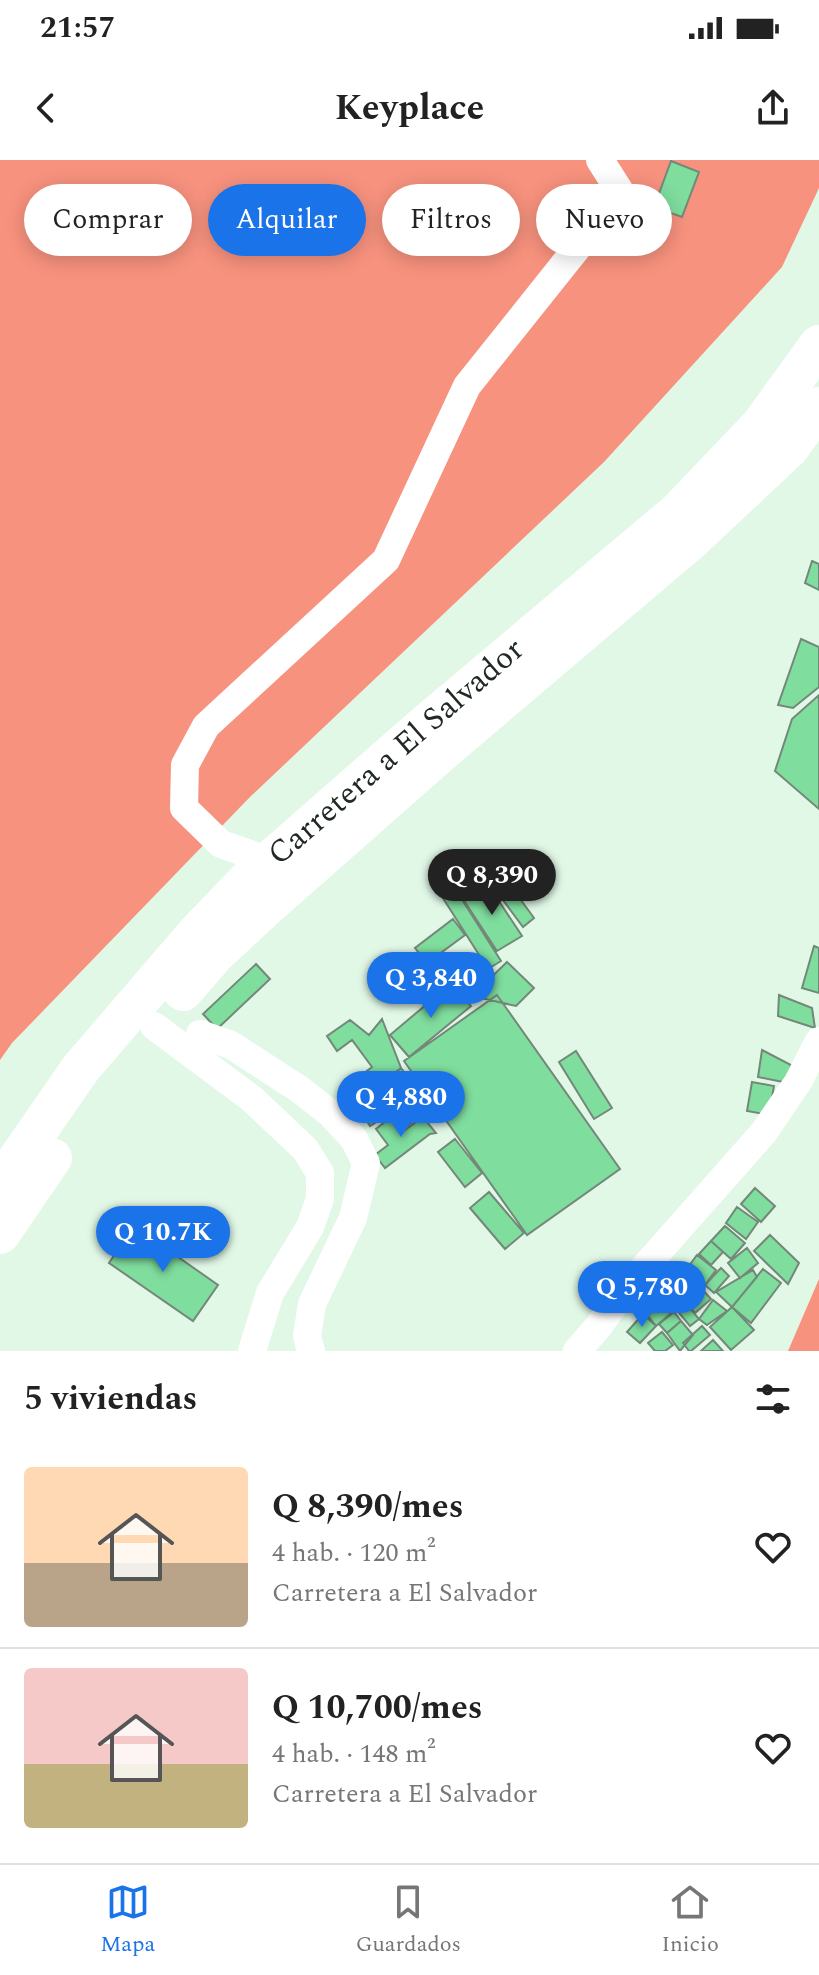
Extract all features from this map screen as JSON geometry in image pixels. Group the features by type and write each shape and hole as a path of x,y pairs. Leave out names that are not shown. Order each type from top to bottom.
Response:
{"highway":[{"name":"Carretera a El Salvador","path":"0,1234 104,1084 154,1026 198,932 248,880 424,726 678,512 761,425 819,345"},
{"name":"Carretera a El Salvador","path":"0,1185 81,1068 172,984 216,953 446,748 691,540 789,448 819,407"}],"street":[{"path":"270,861 221,844 184,808 185,765 206,726 386,560 467,386 621,193 600,160"},
{"path":"154,1026 252,1099 305,1149 320,1173 320,1199 310,1227 270,1293 252,1351"},
{"path":"200,1034 231,1045 299,1089 331,1114 354,1139 366,1163 353,1218 312,1304 307,1336 311,1351"},
{"path":"577,1351 627,1287 764,1132 798,1082 819,1041"}],"shaded area":[{"path":"0,160 819,160 819,188 782,267 604,462 249,798 12,1043 0,1060"},
{"path":"819,1279 819,1351 788,1351"}],"building":[{"path":"671,161 699,172 682,217 672,213 672,184 662,184"},
{"path":"812,561 819,564 819,590 805,583"},
{"path":"801,639 819,647 819,687 793,708 778,705"},
{"path":"819,695 819,809 775,771 792,719"},
{"path":"499,857 508,870 502,874 534,918 523,927 488,880 477,888 470,878"},
{"path":"447,876 501,961 488,969 434,884"},
{"path":"487,883 522,936 497,951 463,899"},
{"path":"453,919 465,935 427,963 415,948"},
{"path":"814,946 819,948 819,993 802,988"},
{"path":"507,962 534,988 516,1006 472,996"},
{"path":"256,964 270,979 217,1029 203,1014"},
{"path":"452,983 471,1006 409,1057 390,1035"},
{"path":"497,995 620,1169 527,1235 404,1061"},
{"path":"779,995 812,1008 815,1028 778,1016"},
{"path":"382,1019 401,1068 365,1094 355,1080 372,1067 352,1040 337,1051 327,1036 350,1020 369,1035"},
{"path":"762,1050 791,1065 788,1083 758,1077"},
{"path":"576,1051 612,1108 594,1119 559,1062"},
{"path":"401,1068 431,1106 408,1125 400,1115 416,1102 394,1074"},
{"path":"752,1082 774,1086 769,1115 747,1111"},
{"path":"385,1099 393,1111 370,1126 362,1113"},
{"path":"391,1117 402,1132 423,1117 436,1133 430,1134 385,1168 375,1155 388,1145 376,1129"},
{"path":"455,1139 482,1173 465,1187 438,1152"},
{"path":"755,1188 775,1206 761,1222 741,1204"},
{"path":"489,1192 524,1233 505,1249 470,1208"},
{"path":"737,1207 758,1222 746,1239 726,1223"},
{"path":"134,1226 218,1285 193,1321 109,1263"},
{"path":"725,1226 745,1243 731,1259 711,1241"},
{"path":"770,1235 799,1263 788,1284 754,1251"},
{"path":"711,1241 723,1252 711,1265 699,1254"},
{"path":"747,1248 758,1263 740,1278 728,1263"},
{"path":"697,1255 716,1270 705,1285 686,1270"},
{"path":"721,1268 729,1276 714,1293 705,1285"},
{"path":"763,1269 781,1283 751,1323 732,1307"},
{"path":"753,1270 757,1277 732,1307 716,1292"},
{"path":"688,1274 711,1299 695,1313 672,1288"},
{"path":"663,1293 676,1309 656,1326 643,1310"},
{"path":"679,1295 699,1319 690,1326 670,1302"},
{"path":"713,1300 727,1311 707,1325 699,1319"},
{"path":"732,1307 754,1330 731,1350 710,1327"},
{"path":"674,1312 681,1321 667,1333 659,1324"},
{"path":"643,1314 656,1326 640,1343 627,1332"},
{"path":"681,1321 693,1335 680,1351 667,1333"},
{"path":"702,1326 710,1335 689,1351 683,1343"},
{"path":"662,1332 673,1345 665,1351 655,1351 648,1343"},
{"path":"713,1340 723,1351 701,1351"}]}
